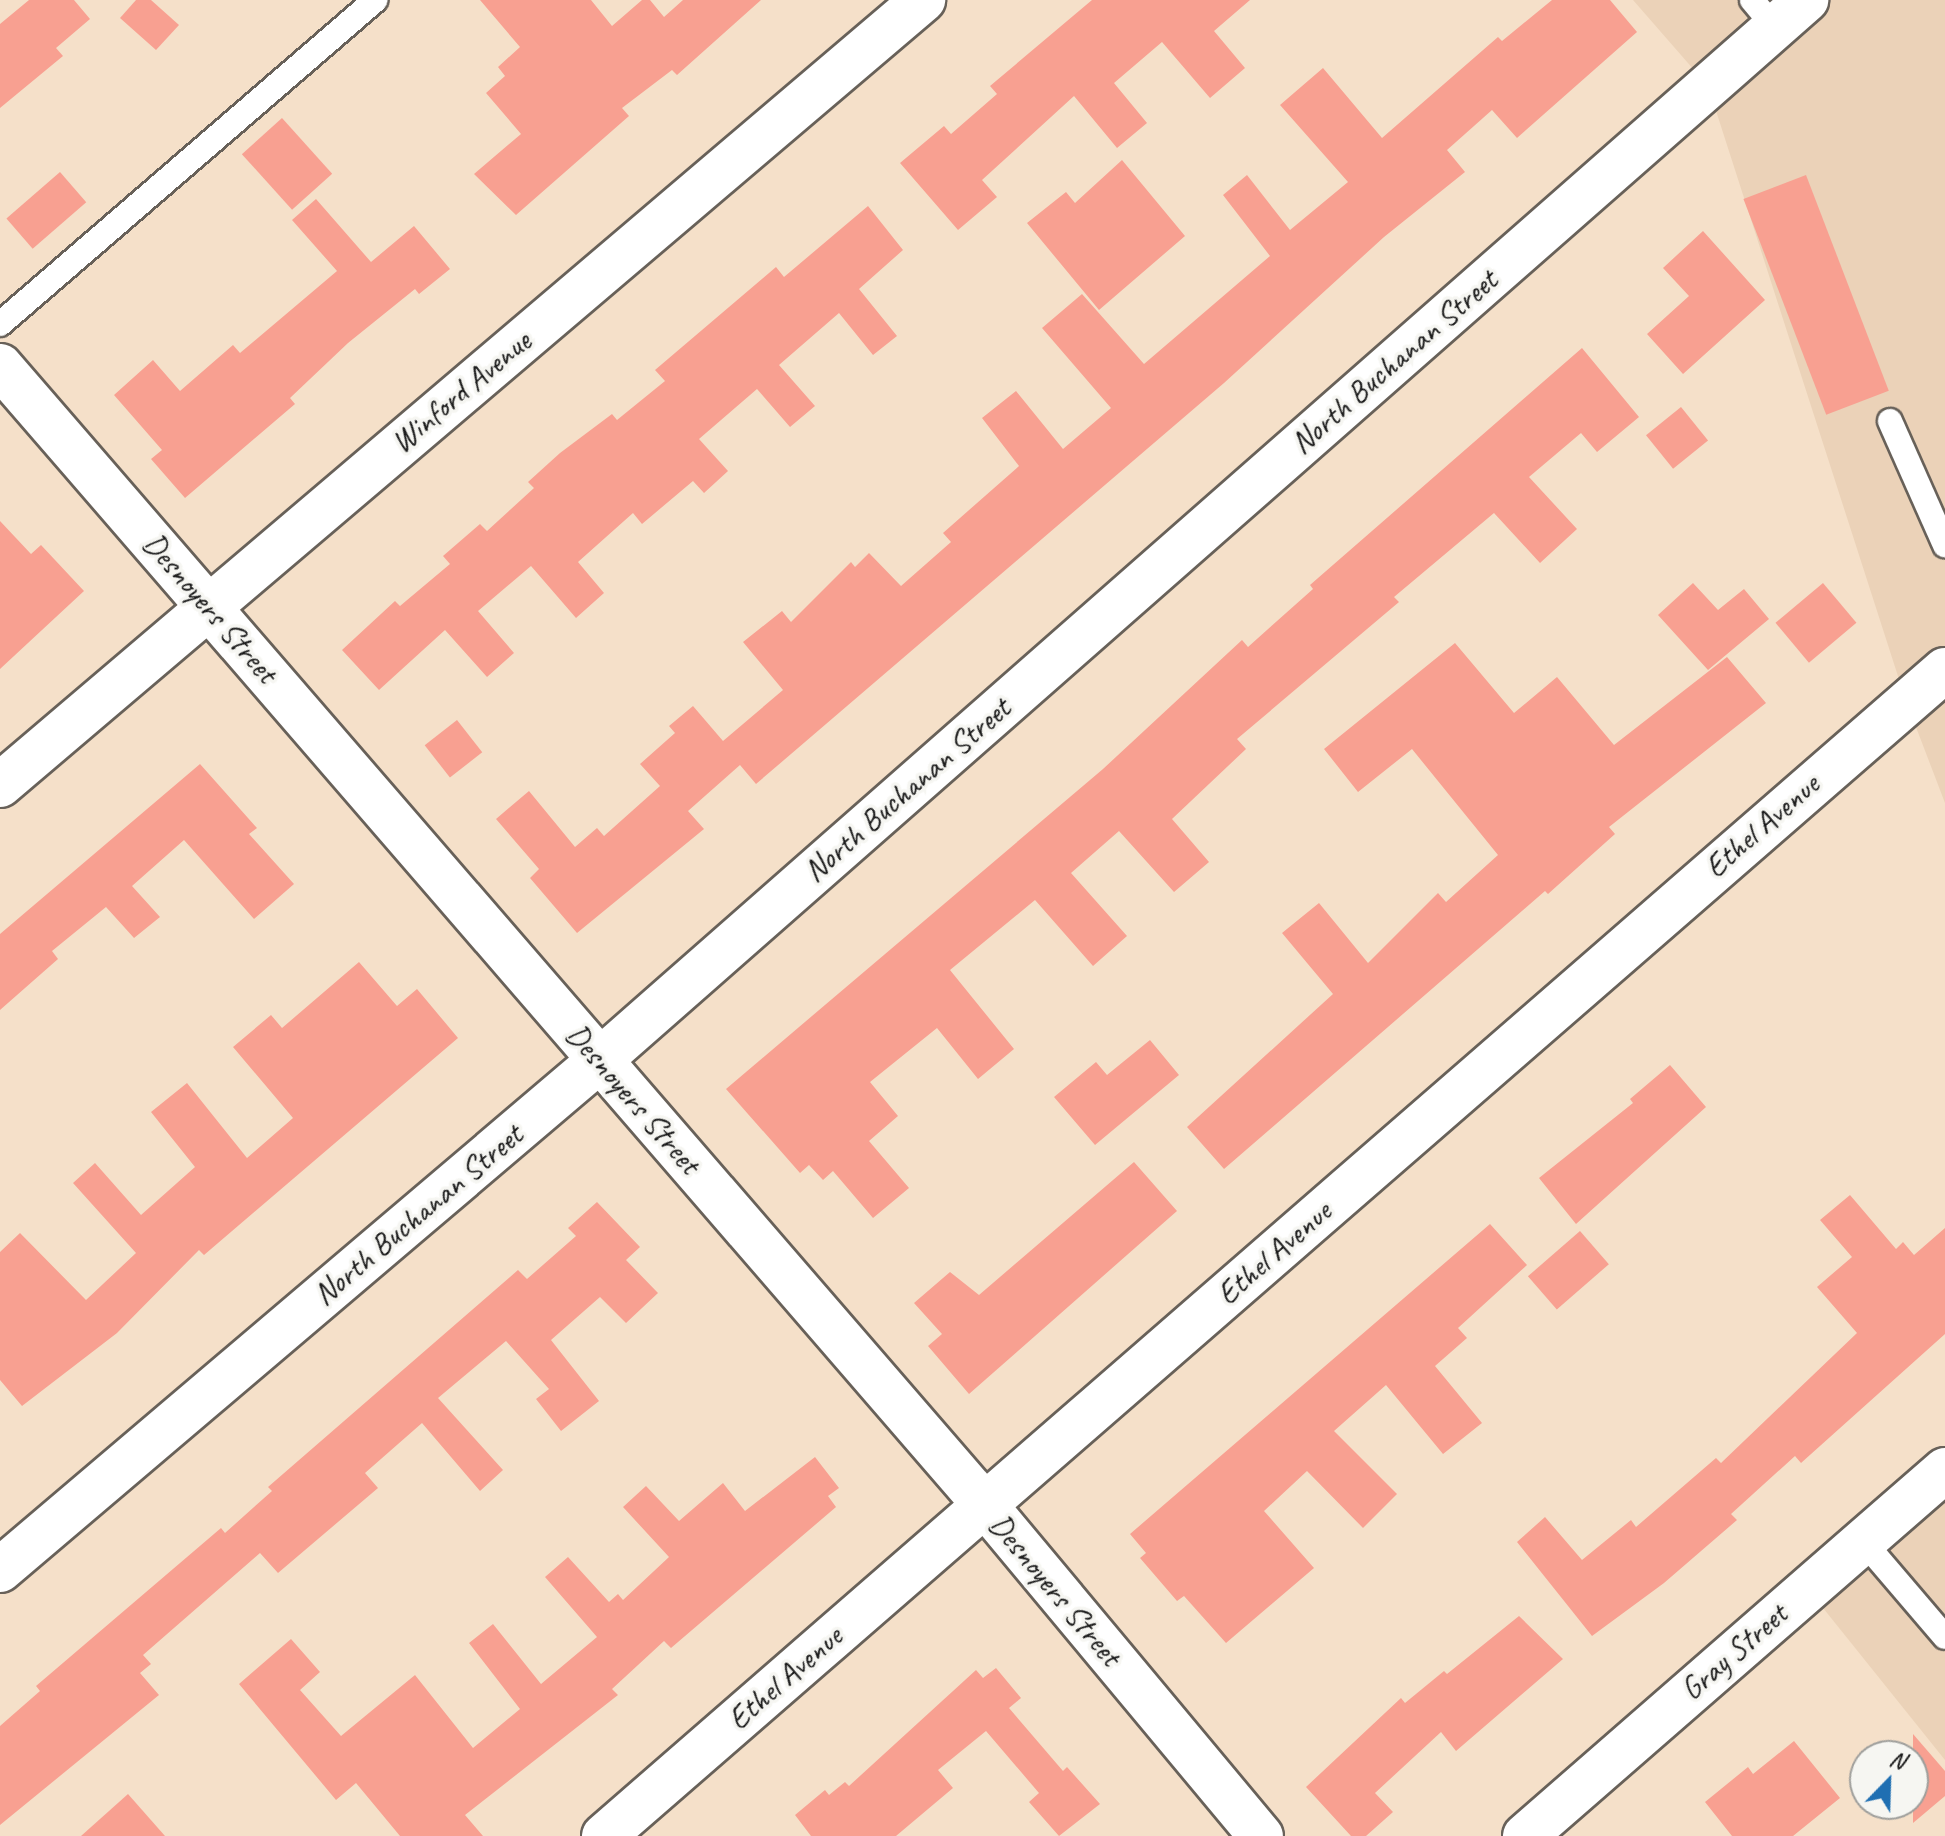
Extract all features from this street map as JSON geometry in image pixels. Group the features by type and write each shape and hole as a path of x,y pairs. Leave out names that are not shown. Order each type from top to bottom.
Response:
{"street":[{"name":"Winford Avenue","path":"0,785 923,0"},
{"name":"North Buchanan Street","path":"0,1570 600,1060 1778,9"},
{"name":"Desnoyers Street","path":"0,366 985,1505 1261,1836"},
{"name":"Ethel Avenue","path":"604,1836 1945,670"},
{"name":"Gray Street","path":"1525,1836 1945,1470"}],"lane":[{"path":"0,324 375,0"},
{"path":"1890,421 1945,545"},
{"path":"1863,1541 1945,1637"}],"shaded area":[{"path":"1633,0 1945,0 1945,803 1906,701 1708,86"},
{"path":"1945,1470 1945,1760 1929,1740 1807,1588"}],"building":[{"path":"29,0 74,0 90,19 56,48 63,56 0,108 0,24"},
{"path":"136,0 151,0 179,25 156,50 120,18"},
{"path":"480,0 591,0 612,26 642,0 650,0 664,17 683,0 761,0 677,75 672,70 622,108 629,116 516,215 474,174 521,134 486,93 505,76 498,67 520,47"},
{"path":"1092,0 1250,0 1214,31 1245,68 1210,98 1162,42 1114,83 1147,123 1117,148 1074,96 982,180 997,197 958,230 900,163 944,126 951,134 997,94 990,86"},
{"path":"1552,0 1610,0 1637,32 1517,138 1492,110 1447,150 1465,172 1384,237 1224,383 756,784 740,765 688,811 704,829 577,933 530,878 539,869 496,819 529,791 575,847 597,828 604,836 660,786 640,764 675,733 669,726 693,706 723,741 783,690 743,642 782,611 791,622 851,562 855,567 869,553 901,586 951,542 943,533 1019,466 982,418 1016,391 1063,449 1111,408 1042,328 1082,294 1144,364 1270,256 1223,195 1247,175 1290,230 1348,182 1280,105 1323,68 1382,138 1498,37 1502,41"},
{"path":"282,118 332,174 292,210 242,154"},
{"path":"1122,160 1185,236 1099,310 1027,223 1066,192 1075,203"},
{"path":"60,172 86,202 33,249 6,219"},
{"path":"1806,175 1889,391 1826,415 1743,199"},
{"path":"316,199 371,262 414,226 450,269 419,294 415,289 348,343 290,398 295,404 185,498 151,459 162,450 114,395 153,360 180,391 233,345 240,353 337,271 292,220"},
{"path":"868,206 903,250 859,289 897,336 873,355 839,313 779,365 815,406 790,427 757,389 699,439 728,471 704,493 693,481 642,524 633,513 578,562 604,593 576,618 531,566 478,611 514,653 487,677 445,630 379,690 342,650 395,601 400,606 450,564 443,556 480,524 487,531 534,488 528,482 560,453 612,414 617,420 665,381 655,370 776,267 784,277"},
{"path":"1703,231 1765,300 1683,374 1647,334 1689,296 1663,268"},
{"path":"1582,348 1639,417 1597,452 1581,433 1529,477 1577,529 1540,563 1494,513 1394,597 1399,602 1237,739 1246,749 1172,819 1209,862 1174,892 1119,831 1071,873 1127,936 1093,966 1035,900 950,970 1014,1049 978,1079 937,1028 870,1082 898,1116 869,1141 909,1188 873,1218 833,1171 823,1180 809,1165 800,1173 726,1089 1103,769 1242,640 1248,647 1313,589 1310,585"},
{"path":"1681,407 1708,440 1673,469 1646,435"},
{"path":"0,521 31,554 41,545 84,591 0,669"},
{"path":"1693,583 1718,610 1744,589 1769,619 1708,670 1658,615"},
{"path":"1823,583 1856,623 1809,663 1776,623"},
{"path":"1455,643 1514,713 1557,677 1614,745 1727,657 1766,703 1609,827 1615,834 1548,894 1545,891 1224,1169 1187,1127 1333,994 1282,933 1319,903 1368,963 1438,893 1446,902 1498,855 1412,749 1358,792 1324,749"},
{"path":"457,720 482,752 450,778 425,745"},
{"path":"200,764 257,828 249,834 294,884 254,919 184,840 132,886 160,917 134,938 106,907 52,951 58,959 0,1010 0,934"},
{"path":"359,962 397,1006 417,989 458,1038 204,1255 199,1250 117,1333 22,1406 0,1380 0,1252 20,1233 86,1300 136,1253 73,1183 95,1163 141,1215 195,1167 151,1112 187,1083 247,1158 293,1118 233,1047 271,1015 282,1028"},
{"path":"1150,1040 1179,1075 1095,1145 1054,1097 1096,1062 1107,1075"},
{"path":"1670,1065 1706,1107 1576,1224 1539,1178 1633,1103 1630,1099"},
{"path":"1134,1162 1177,1211 969,1394 928,1346 942,1334 914,1303 950,1272 979,1295"},
{"path":"1850,1195 1896,1249 1903,1242 1914,1255 1945,1228 1945,1334 1801,1463 1795,1456 1731,1514 1737,1520 1664,1583 1592,1636 1517,1542 1545,1517 1582,1560 1631,1520 1636,1527 1716,1458 1721,1463 1857,1333 1817,1287 1852,1257 1820,1220"},
{"path":"597,1202 640,1247 626,1260 658,1293 626,1323 600,1297 551,1340 599,1401 561,1431 536,1399 549,1389 506,1341 438,1398 503,1470 480,1491 422,1423 365,1473 378,1488 278,1573 260,1553 143,1655 151,1664 140,1673 159,1695 0,1825 0,1726 40,1691 36,1686 221,1528 225,1533 272,1491 268,1487 518,1270 527,1279 576,1236 568,1228"},
{"path":"1490,1224 1527,1265 1458,1328 1467,1338 1435,1366 1482,1423 1443,1454 1386,1385 1334,1431 1397,1494 1363,1528 1307,1471 1264,1511 1314,1568 1226,1643 1184,1596 1177,1601 1140,1558 1146,1553 1130,1534"},
{"path":"1580,1231 1609,1264 1557,1309 1528,1276"},
{"path":"815,1457 839,1488 828,1496 836,1507 671,1648 664,1641 612,1689 618,1695 465,1815 483,1836 400,1836 356,1783 336,1800 239,1684 291,1639 320,1672 300,1690 341,1736 415,1675 473,1748 520,1709 469,1643 493,1624 541,1684 597,1637 545,1577 568,1557 609,1602 618,1594 623,1600 669,1557 623,1507 646,1486 679,1521 723,1483 745,1511"},
{"path":"1519,1616 1563,1659 1456,1751 1441,1732 1375,1793 1393,1812 1366,1836 1351,1836 1306,1787 1401,1698 1405,1703 1444,1671 1447,1674"},
{"path":"996,1668 1021,1698 1009,1708 1063,1771 1067,1767 1100,1804 1059,1836 1029,1802 1039,1793 986,1731 938,1770 953,1788 896,1836 811,1836 795,1815 825,1790 829,1795 845,1782 849,1786 976,1670 983,1678"},
{"path":"1794,1741 1840,1798 1793,1836 1732,1836 1705,1802 1748,1767 1753,1774"},
{"path":"1929,1752 1945,1771 1945,1796 1929,1810"},
{"path":"128,1794 165,1836 81,1836"}]}
